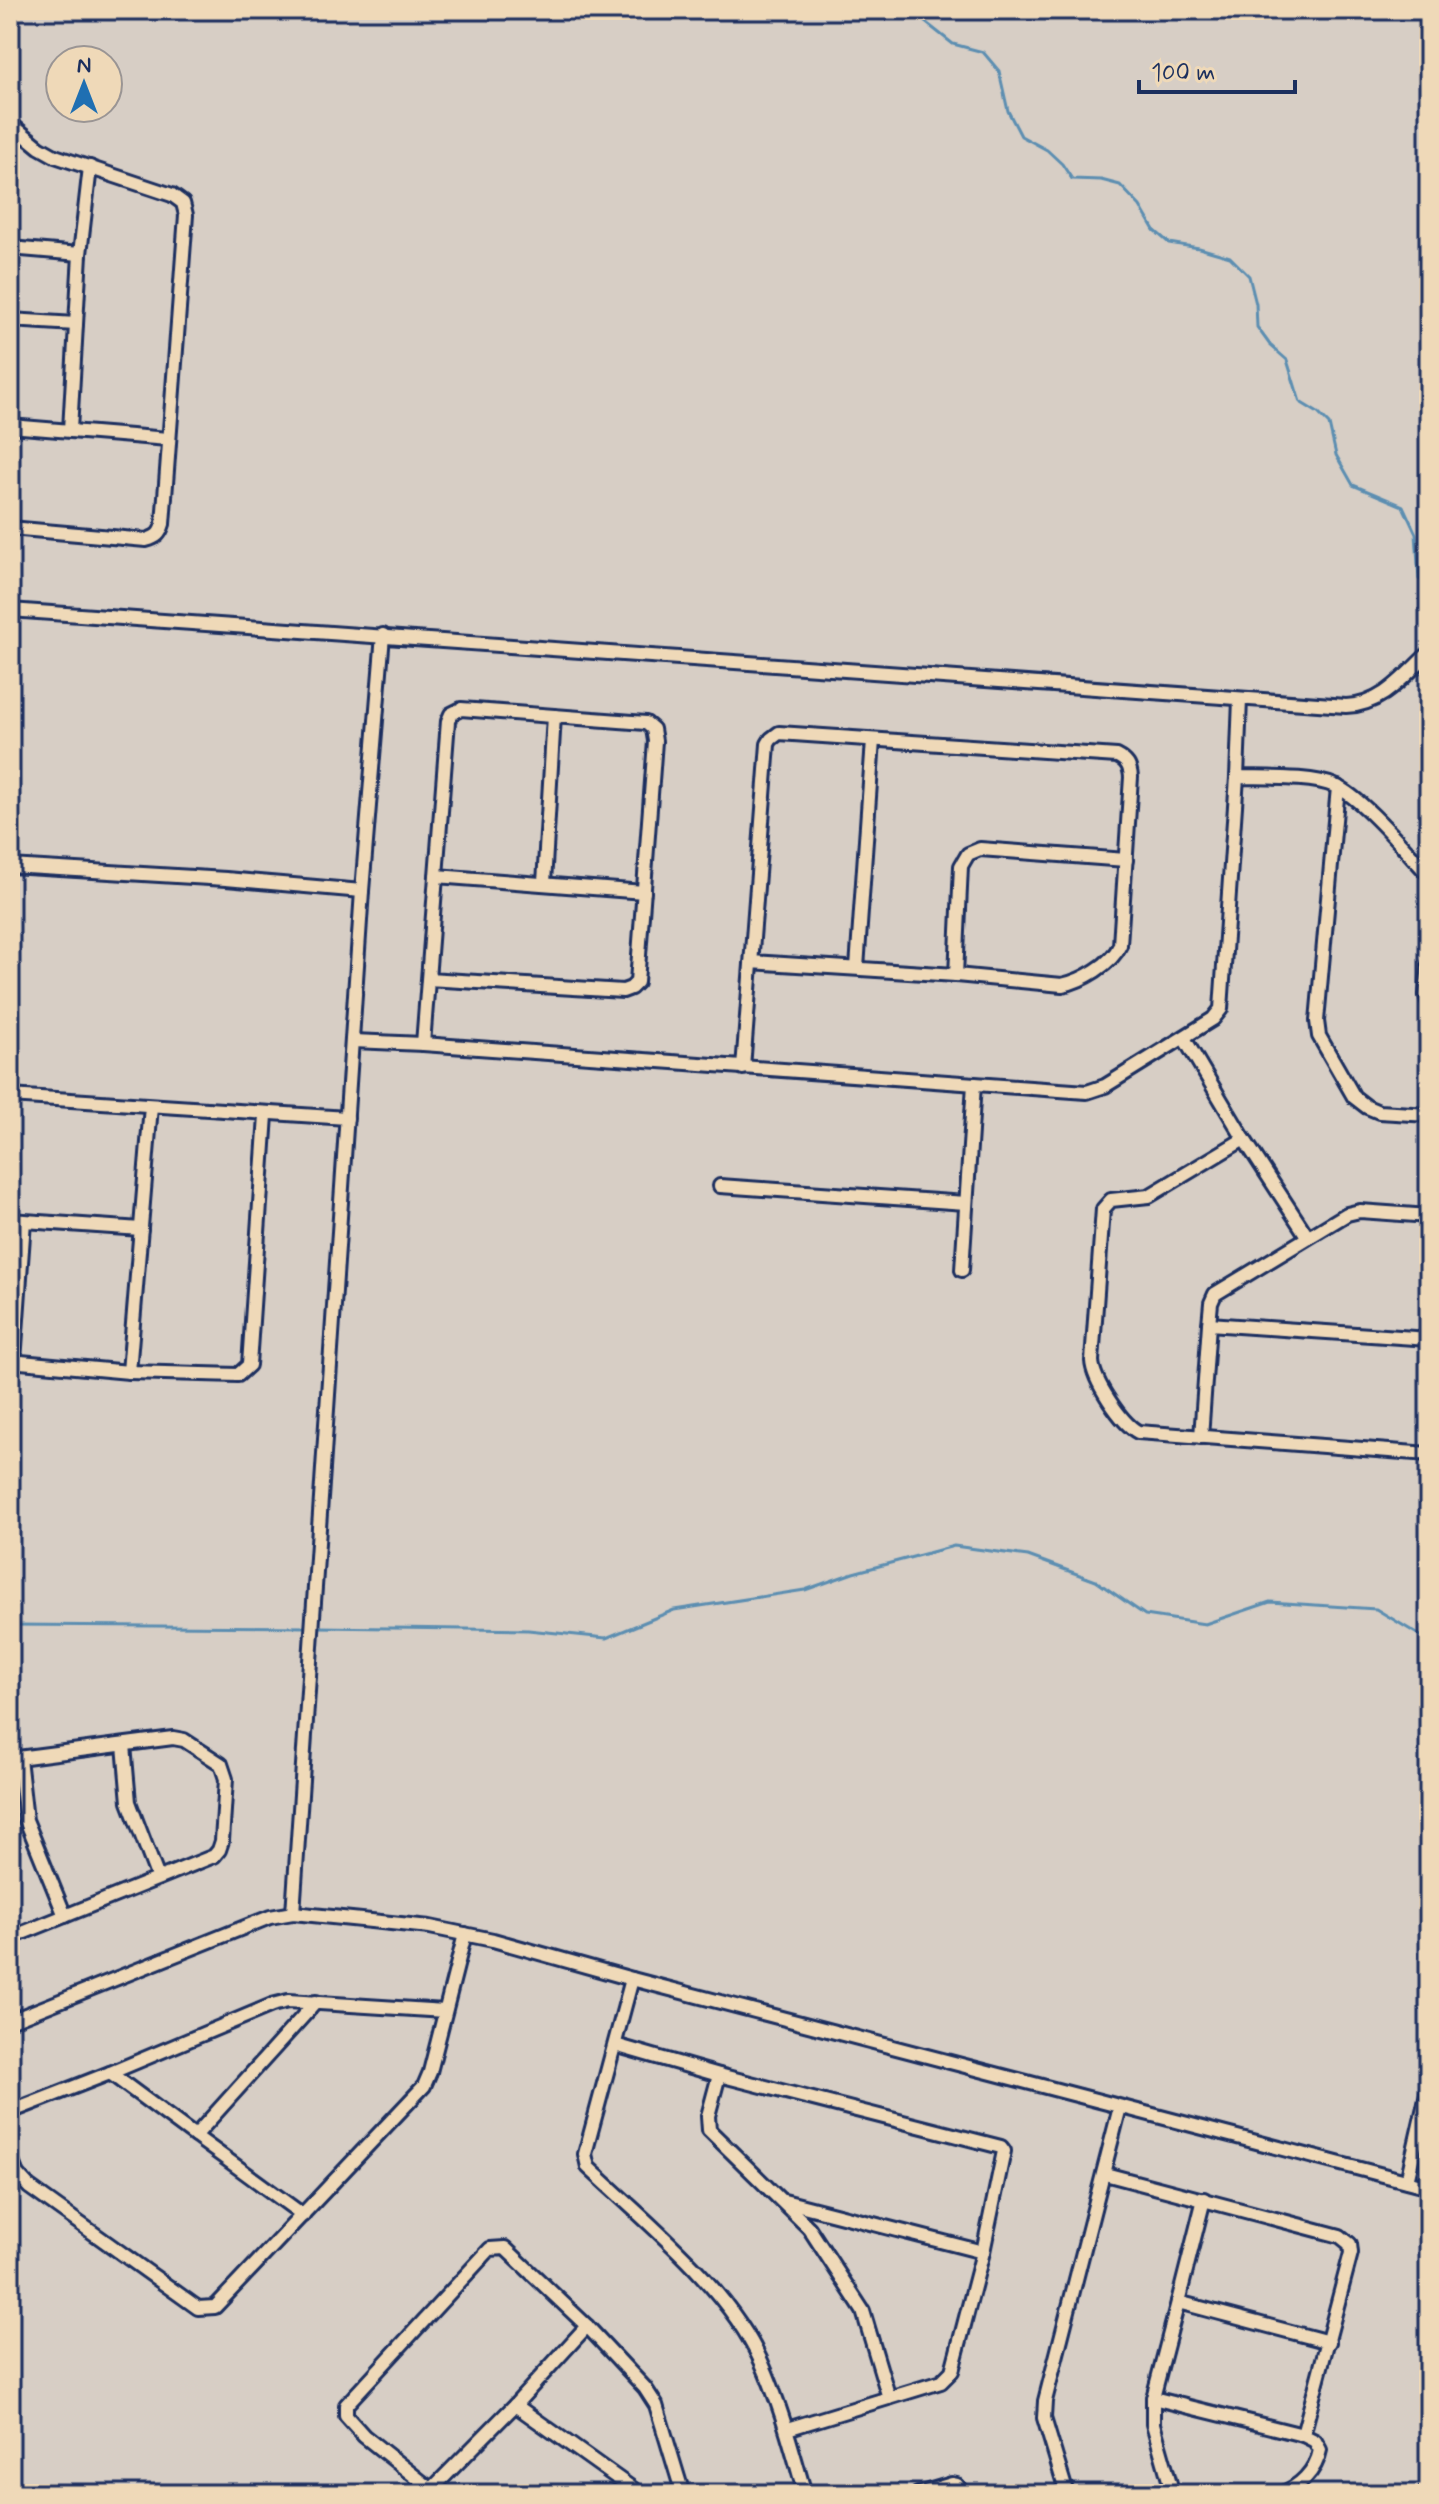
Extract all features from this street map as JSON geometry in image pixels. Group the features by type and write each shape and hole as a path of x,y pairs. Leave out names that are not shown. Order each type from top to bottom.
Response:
{"street":[{"path":"10,123 55,156 172,195 183,203 186,215 160,534 146,540 10,528"},
{"path":"70,430 80,254 90,167"},
{"path":"10,248 80,254"},
{"path":"10,320 76,324"},
{"path":"10,426 168,439"},
{"path":"10,610 1346,706 1368,703 1382,696 1429,653"},
{"path":"293,1913 362,891 383,635"},
{"path":"353,1041 1096,1090 1184,1038 1213,1019 1221,1009 1240,699"},
{"path":"423,1044 428,979 448,721 451,714 461,709 646,723 653,729 655,741 637,982 623,991 428,979"},
{"path":"544,883 554,716"},
{"path":"743,1068 751,962 768,744 771,739 779,733 1117,756 1130,767 1120,945 1116,956 1074,982 1062,985 751,962"},
{"path":"857,968 873,740"},
{"path":"1237,777 1323,782 1338,787 1382,824 1429,875"},
{"path":"1338,787 1317,1021 1319,1036 1354,1097 1367,1107 1379,1112 1429,1115"},
{"path":"956,975 961,866 968,854 980,849 1126,860"},
{"path":"10,866 362,891"},
{"path":"436,876 644,892"},
{"path":"1429,964 1426,995 1429,1004"},
{"path":"1184,1038 1307,1236"},
{"path":"962,1270 974,1084"},
{"path":"10,1096 347,1118"},
{"path":"129,1372 151,1106"},
{"path":"24,1221 12,1361 129,1372 238,1375 249,1365 266,1115"},
{"path":"1244,1139 1149,1196 1111,1200 1103,1209 1092,1361 1096,1379 1127,1425 1138,1432 1429,1454"},
{"path":"720,1186 966,1203"},
{"path":"1201,1437 1211,1303 1215,1294 1347,1214 1360,1211 1429,1216"},
{"path":"10,1220 141,1229"},
{"path":"1209,1324 1429,1339"},
{"path":"10,1938 65,1916 158,1878 214,1856 219,1850 224,1810 224,1771 221,1764 179,1739 15,1759 26,1820 65,1916"},
{"path":"124,1745 129,1802 158,1878"},
{"path":"10,2021 257,1922 293,1913 430,1927 1429,2187"},
{"path":"10,2157 17,2174 29,2187 198,2308 215,2307 424,2086 465,1934"},
{"path":"632,1979 585,2154 588,2167 712,2288 744,2332 761,2360 787,2429 805,2494"},
{"path":"10,2112 288,2001 445,2011"},
{"path":"195,2136 316,2002"},
{"path":"615,2045 719,2075 1001,2147 1004,2155 983,2252 952,2371 941,2382 787,2429"},
{"path":"110,2073 303,2215"},
{"path":"719,2075 708,2116 709,2130 809,2228 863,2311 889,2398"},
{"path":"1407,2181 1429,2085"},
{"path":"1067,2494 1044,2418 1045,2401 1120,2107"},
{"path":"1105,2174 1340,2236 1350,2244 1351,2253 1303,2435"},
{"path":"1173,2494 1153,2424 1153,2398 1204,2199"},
{"path":"780,2200 983,2252"},
{"path":"587,2326 434,2492 364,2436 346,2416 346,2405 490,2249 505,2248 587,2326 645,2388 656,2405 683,2494"},
{"path":"1178,2302 1329,2342"},
{"path":"1153,2398 1303,2435 1318,2444 1318,2457 1299,2485 1279,2494"},
{"path":"515,2405 640,2494"},
{"path":"918,2494 952,2484 963,2494"},
{"path":"1424,2494 1429,2487"}],"waterway":[{"path":"910,10 953,44 983,52 999,71 1008,111 1021,136 1047,150 1072,179 1101,180 1120,185 1140,206 1154,230 1169,243 1230,257 1249,276 1256,304 1257,327 1270,345 1287,360 1300,402 1329,424 1336,455 1353,485 1403,506 1416,534 1419,579 1429,586"},
{"path":"318,1627 528,1630 606,1638 674,1610 805,1590 853,1573 954,1546 1028,1556 1096,1581 1145,1615 1205,1624 1270,1602 1376,1609 1429,1641"},
{"path":"10,1625 310,1627"}]}
